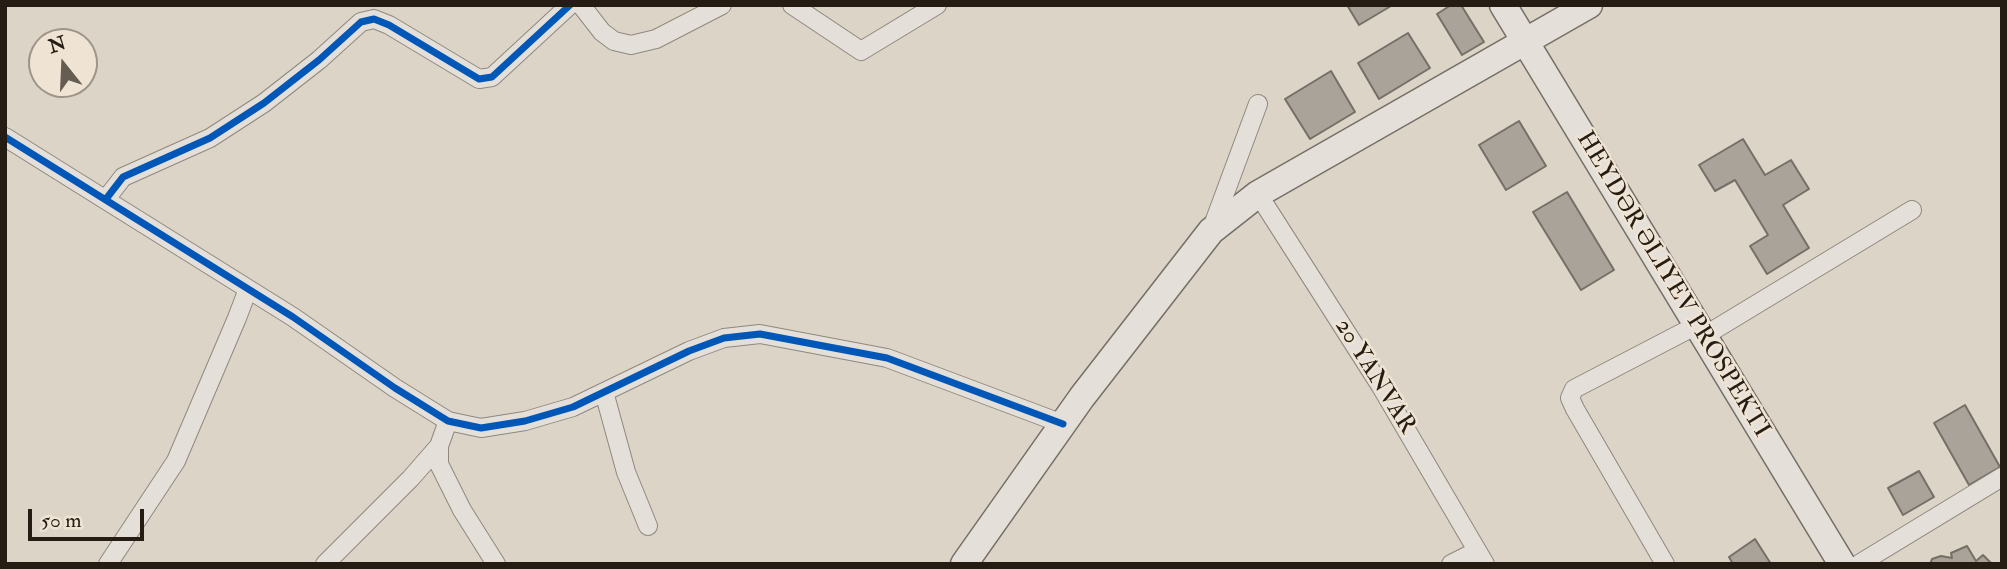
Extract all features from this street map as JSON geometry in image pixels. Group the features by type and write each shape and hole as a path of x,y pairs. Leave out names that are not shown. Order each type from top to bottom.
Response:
{"main road":[{"name":"HEYDƏR ƏLIYEV PROSPEKTI","path":"1503,5 1842,564"},
{"path":"972,560 1063,424 1211,231 1258,194 1589,5"}],"street":[{"path":"106,199 123,177 210,138 264,103 319,60 361,22 374,19 389,25 479,79 492,77 570,5"},
{"path":"581,5 602,32 614,41 631,45 656,39 723,5"},
{"path":"792,5 861,51 937,5"},
{"path":"1211,231 1258,104"},
{"path":"5,137 293,317 395,388 448,421 481,428 525,421 573,407 689,351 724,338 760,334 887,358 1063,424"},
{"name":"20 YANVAR","path":"1258,194 1380,385 1481,557"},
{"path":"1665,564 1570,398 1574,389 1700,330 1912,210"},
{"path":"108,564 176,461 248,289"},
{"path":"604,392 626,472 648,526"},
{"path":"448,421 439,446 439,464 462,510 496,564"},
{"path":"325,564 439,446"},
{"path":"1859,564 2002,477"},
{"path":"1451,564 1481,557"}],"building":[{"path":"1347,5 1391,5 1391,6 1359,25"},
{"path":"1451,5 1461,5 1484,42 1462,55 1437,14"},
{"path":"1408,33 1430,68 1379,99 1358,63"},
{"path":"1331,71 1355,112 1310,139 1285,99"},
{"path":"1519,121 1546,166 1506,190 1479,145"},
{"path":"1743,139 1765,175 1791,160 1809,189 1783,205 1809,248 1767,274 1750,246 1768,235 1735,180 1715,191 1699,165"},
{"path":"1567,192 1614,270 1581,290 1533,212"},
{"path":"1965,405 2000,467 1969,485 1934,423"},
{"path":"1919,471 1934,497 1903,515 1888,488"},
{"path":"1755,539 1771,564 1733,564 1729,557"},
{"path":"1967,546 1976,561 1983,555 1992,564 1930,564 1932,559 1941,556 1952,558 1951,553"}],"cycle path":[{"path":"106,199 123,177 210,138 264,103 319,60 361,22 374,19 389,25 479,79 492,77 570,5"},
{"path":"5,137 293,317 395,388 448,421 481,428 525,421 573,407 689,351 724,338 760,334 887,358 1063,424"}]}
